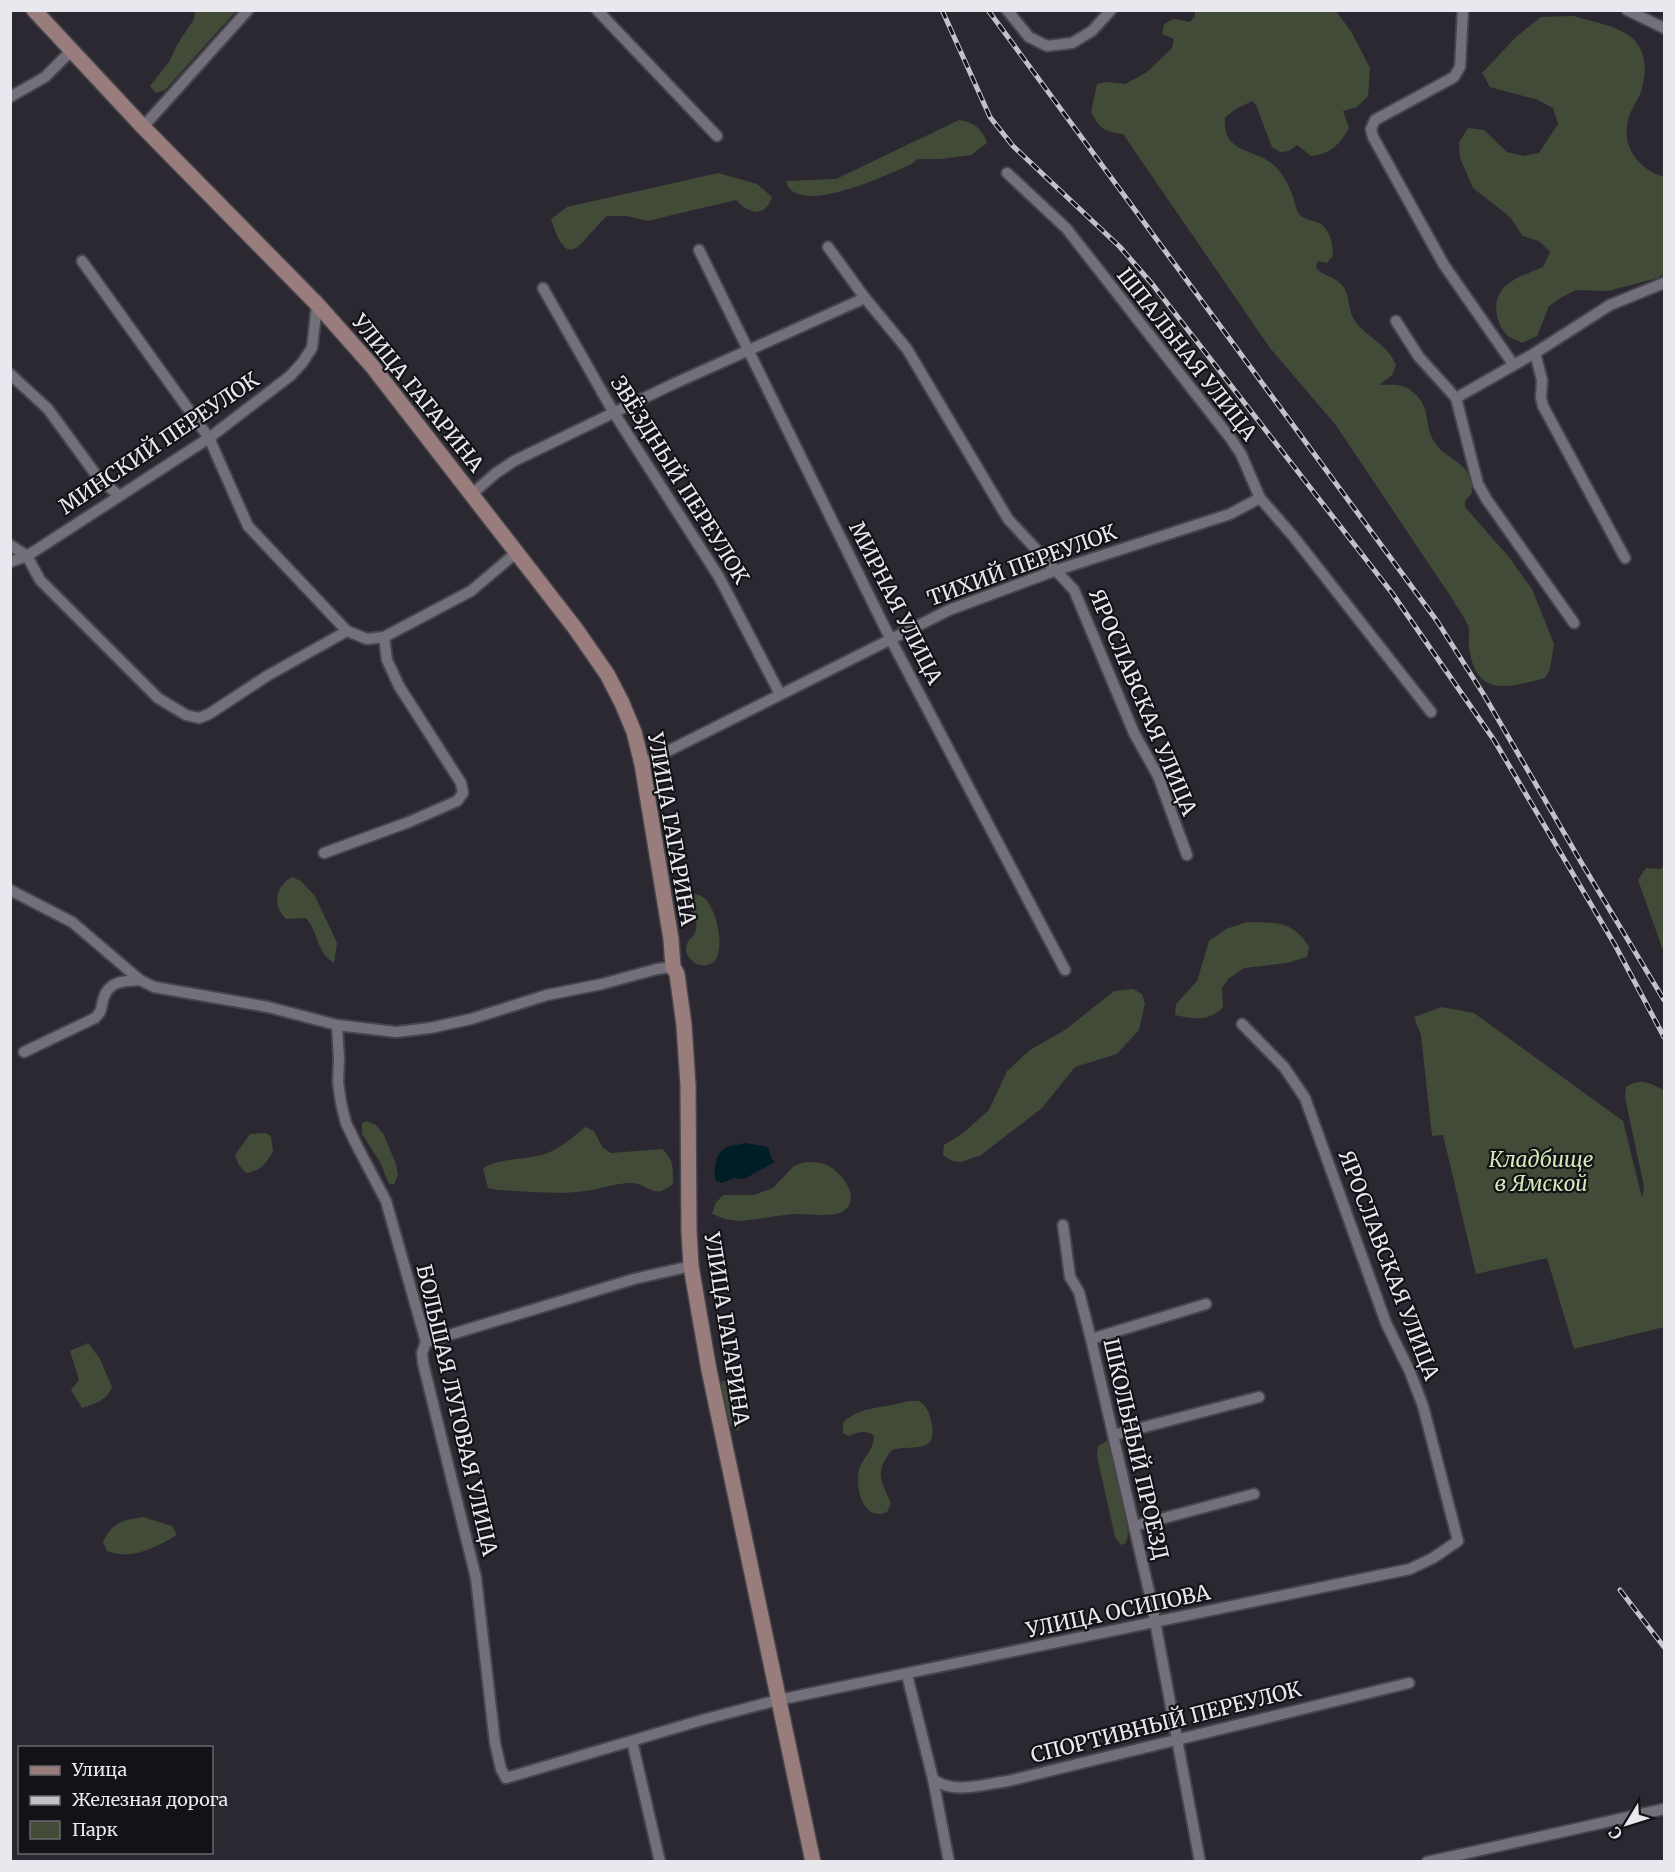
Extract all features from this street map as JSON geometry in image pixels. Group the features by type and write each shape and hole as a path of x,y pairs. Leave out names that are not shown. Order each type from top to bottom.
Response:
{"main road":[{"name":"УЛИЦА ГАГАРИНА","path":"34,10 143,127 317,304 372,366 574,628 606,674 622,703 634,732 642,764 684,1025 688,1085 691,1266 709,1370 813,1862"}],"street":[{"path":"143,127 248,10"},
{"path":"597,10 717,136"},
{"path":"1007,10 1029,37 1047,46 1072,43 1092,31 1111,10"},
{"path":"1463,10 1460,67 1454,76 1375,120 1371,129 1372,137 1444,266 1514,364"},
{"path":"1627,10 1665,27"},
{"path":"10,97 45,77 72,50"},
{"name":"ШПАЛЬНАЯ УЛИЦА","path":"1007,173 1066,228 1231,439 1241,454 1260,498 1293,536 1431,712"},
{"name":"ЯРОСЛАВСКАЯ УЛИЦА","path":"828,247 865,298 907,349 1008,519 1074,590 1134,732 1158,776 1186,855"},
{"name":"МИРНАЯ УЛИЦА","path":"699,250 891,638 1065,970"},
{"path":"82,261 209,438 248,526 347,632 367,639 384,637 471,591 517,552"},
{"path":"1456,398 1535,353 1610,305 1665,283"},
{"name":"ЗВЁЗДНЫЙ ПЕРЕУЛОК","path":"543,288 614,413 719,577 780,694"},
{"path":"472,494 514,461 671,385 865,298"},
{"name":"МИНСКИЙ ПЕРЕУЛОК","path":"10,562 27,556 209,438 290,376 312,348 317,304"},
{"path":"1396,321 1419,357 1456,398 1478,484 1574,623"},
{"path":"1535,353 1542,380 1543,406 1625,558"},
{"path":"10,374 48,409 98,476 119,496"},
{"name":"ТИХИЙ ПЕРЕУЛОК","path":"642,764 949,610 1054,570 1230,514 1260,498"},
{"path":"10,545 27,556 40,580 158,698 186,715 199,718 209,714 267,676 347,632"},
{"path":"324,853 409,822 457,801 463,793 461,783 399,686 387,660 384,637"},
{"path":"10,890 72,922 141,980 154,987 172,992 268,1007 337,1025 396,1032 430,1028 471,1019 547,995 673,967"},
{"path":"24,1052 95,1018 102,1011 103,998 109,988 118,982 141,980"},
{"name":"ЯРОСЛАВСКАЯ УЛИЦА","path":"1242,1024 1284,1067 1305,1098 1386,1323 1410,1372 1423,1406 1458,1541"},
{"name":"БОЛЬШАЯ ЛУГОВАЯ УЛИЦА","path":"337,1025 338,1082 346,1123 386,1201 426,1342 422,1353 423,1363 476,1578 495,1743 501,1769 506,1778"},
{"name":"ШКОЛЬНЫЙ ПРОЕЗД","path":"1063,1225 1070,1277 1079,1292 1091,1339 1151,1600 1200,1862"},
{"path":"426,1342 612,1285 691,1266"},
{"path":"1091,1339 1206,1304"},
{"path":"1114,1436 1259,1397"},
{"path":"1134,1526 1254,1494"},
{"name":"УЛИЦА ОСИПОВА","path":"506,1778 778,1700 1410,1569 1458,1541"},
{"path":"907,1675 933,1779 949,1862"},
{"name":"СПОРТИВНЫЙ ПЕРЕУЛОК","path":"933,1779 947,1787 959,1788 1008,1781 1408,1683"},
{"path":"632,1740 660,1862"},
{"path":"1427,1862 1665,1809"}],"green space":[{"path":"195,11 236,11 165,90 156,93 150,86 169,62 194,19"},
{"path":"1195,11 1336,11 1352,33 1370,68 1368,96 1357,107 1343,111 1349,128 1334,147 1324,153 1311,156 1297,145 1289,151 1280,152 1272,147 1256,105 1252,101 1234,110 1225,118 1225,130 1234,144 1241,149 1274,165 1288,184 1299,214 1321,224 1328,231 1333,256 1327,263 1318,261 1316,268 1343,287 1355,321 1388,351 1396,365 1392,375 1379,385 1397,385 1406,388 1420,399 1435,443 1459,463 1468,474 1472,493 1465,501 1465,507 1508,556 1532,589 1554,644 1550,669 1545,678 1506,686 1486,682 1478,675 1469,647 1469,629 1464,618 1335,424 1270,348 1123,134 1103,128 1091,112 1097,84 1105,82 1125,84 1147,72 1172,48 1174,39 1162,34 1164,24 1174,19 1190,22 1195,16"},
{"path":"1574,16 1623,32 1636,42 1643,56 1644,79 1641,92 1629,117 1627,137 1629,147 1639,162 1664,177 1664,274 1608,291 1576,290 1549,306 1537,336 1522,343 1509,337 1503,329 1496,312 1497,300 1502,290 1510,282 1543,267 1550,252 1539,241 1523,236 1510,217 1473,188 1460,158 1459,142 1468,128 1484,130 1507,152 1523,156 1539,153 1558,124 1553,108 1538,100 1490,87 1482,73 1516,37 1541,17"},
{"path":"959,120 977,127 987,143 971,155 918,159 884,176 831,194 800,195 790,189 786,181 836,179"},
{"path":"718,173 757,184 772,197 769,204 756,212 736,200 647,221 627,216 607,216 583,242 570,250 564,246 551,219 567,207"},
{"path":"1664,864 1664,953 1638,880 1646,868 1661,869"},
{"path":"292,877 301,881 315,896 337,943 334,963 324,953 306,918 286,919 279,908 277,896 279,891"},
{"path":"688,894 703,897 710,905 718,926 719,950 716,959 710,964 697,964 691,960 686,951 696,928 696,920 692,911 683,902"},
{"path":"1247,922 1275,923 1290,927 1303,938 1309,947 1307,957 1287,963 1244,968 1228,979 1222,988 1223,1007 1213,1015 1188,1018 1175,1015 1176,1004 1197,981 1209,941 1226,929"},
{"path":"1133,989 1142,994 1145,1004 1139,1030 1117,1054 1075,1067 1042,1108 981,1155 962,1162 952,1161 943,1155 944,1145 962,1134 989,1110 1007,1071 1030,1050 1065,1030 1114,991"},
{"name":"Кладбище в Ямской","path":"1442,1007 1474,1013 1623,1121 1642,1198 1644,1187 1625,1097 1626,1087 1641,1082 1650,1083 1664,1090 1664,1327 1574,1349 1547,1258 1476,1274 1443,1135 1432,1136 1421,1035 1414,1017"},
{"path":"367,1121 376,1125 383,1133 396,1164 398,1175 394,1184 389,1184 380,1162 362,1134 362,1123"},
{"path":"585,1127 594,1131 603,1148 611,1153 662,1149 671,1161 673,1184 660,1191 631,1183 565,1193 488,1188 483,1168 497,1162 548,1153"},
{"path":"266,1133 271,1136 273,1151 268,1160 256,1171 246,1173 239,1165 235,1155 250,1134"},
{"path":"805,1162 827,1165 843,1179 851,1198 845,1210 828,1215 795,1214 744,1220 730,1220 712,1214 716,1202 724,1195 754,1195 773,1188 794,1166"},
{"path":"88,1343 100,1359 112,1387 104,1398 82,1408 71,1390 79,1380 70,1351"},
{"path":"730,1377 734,1380 742,1423 738,1431 730,1424 721,1387 722,1382"},
{"path":"908,1401 919,1401 927,1409 933,1431 932,1439 928,1444 922,1446 892,1450 881,1470 882,1482 891,1503 887,1512 879,1514 872,1512 862,1502 858,1477 861,1465 872,1447 874,1436 865,1432 848,1436 843,1433 843,1423 865,1410"},
{"path":"1107,1441 1113,1449 1128,1534 1126,1543 1121,1545 1115,1537 1097,1456 1098,1446"},
{"path":"143,1517 172,1526 177,1535 143,1551 116,1554 107,1551 103,1542 114,1526 124,1521"}],"water":[{"path":"745,1143 768,1147 775,1162 744,1179 734,1178 722,1183 716,1181 716,1163 719,1154 727,1147"}],"railway":[{"path":"942,10 990,117 1013,146 1120,247 1153,285 1392,593 1494,740 1615,945 1664,1037"},
{"path":"988,10 1437,621 1484,695 1664,1000"},
{"path":"1620,1590 1664,1647"}]}
